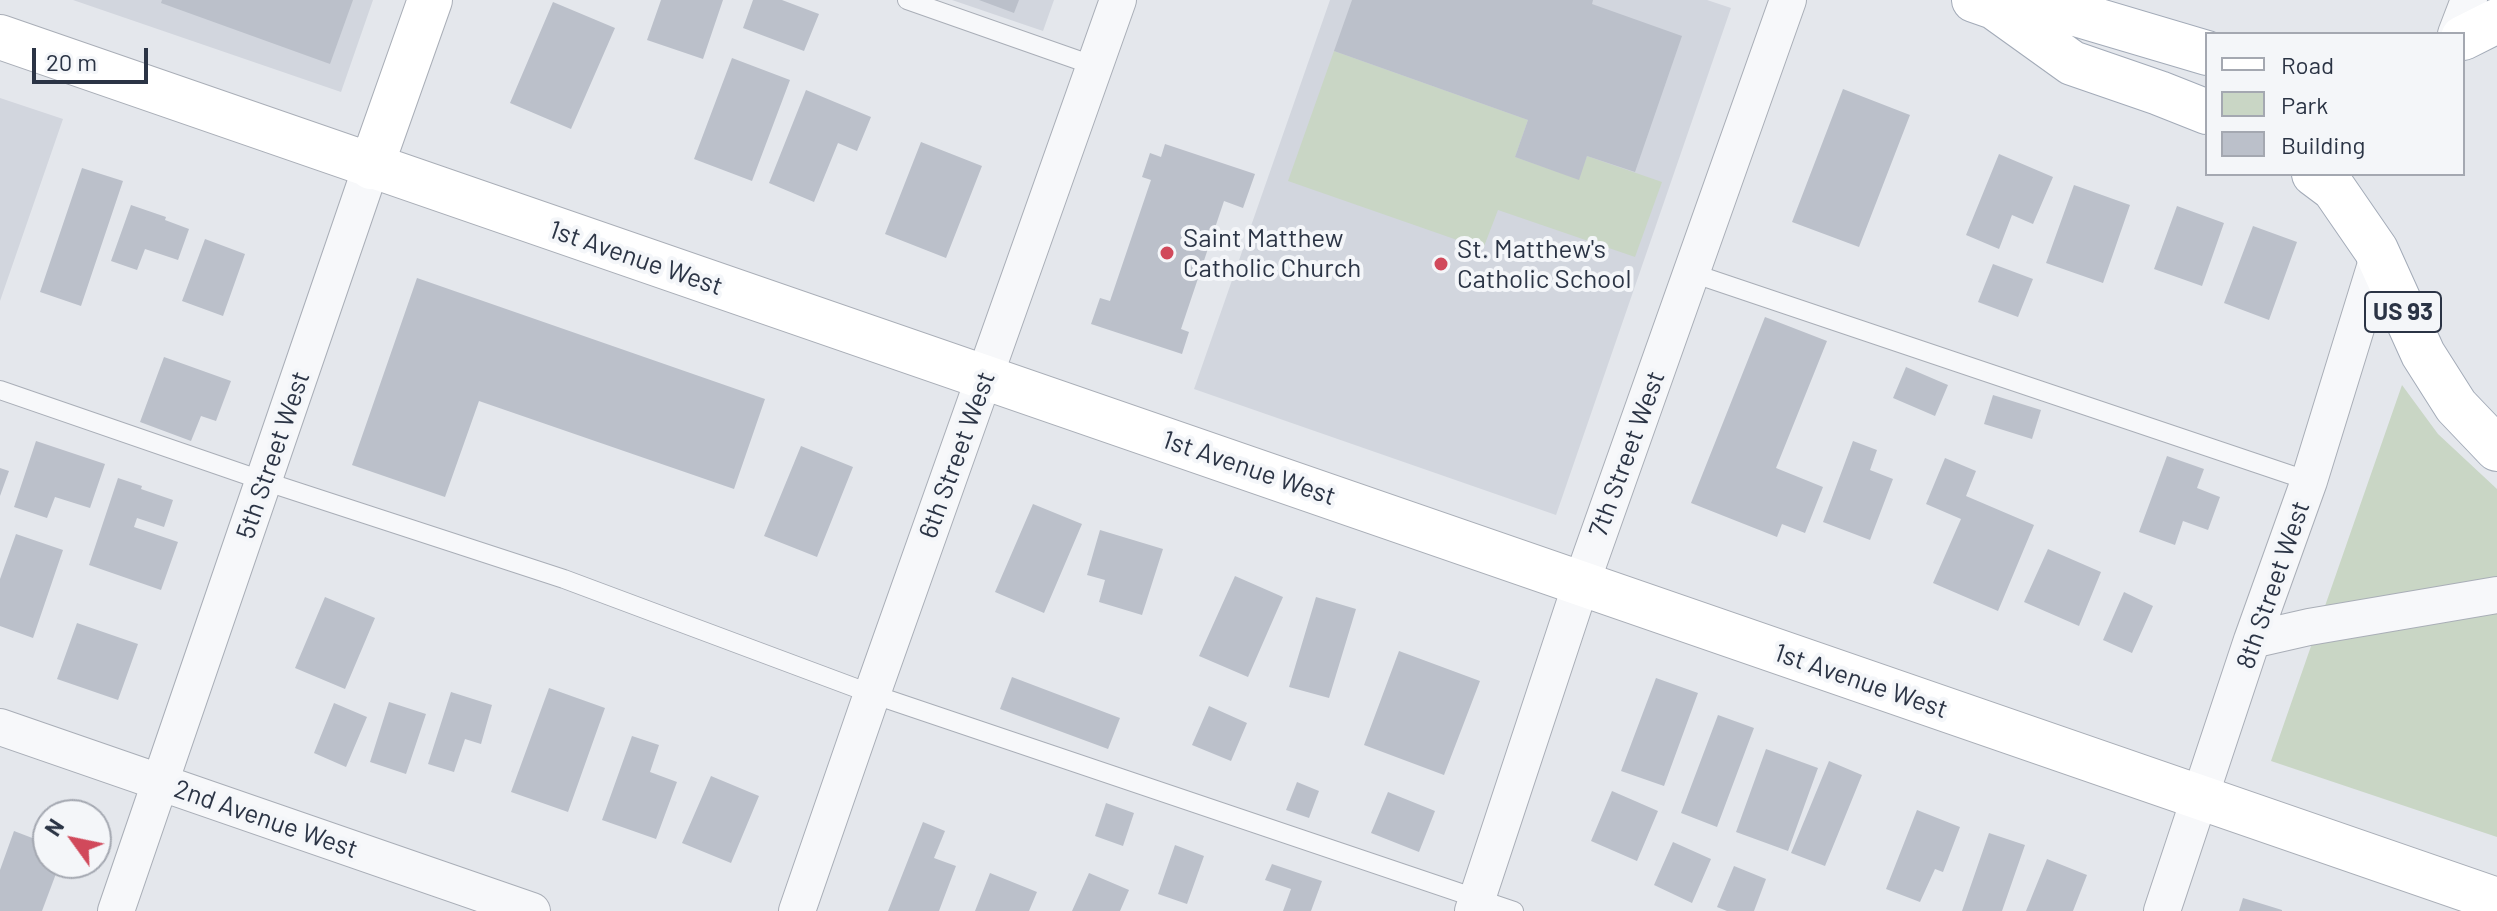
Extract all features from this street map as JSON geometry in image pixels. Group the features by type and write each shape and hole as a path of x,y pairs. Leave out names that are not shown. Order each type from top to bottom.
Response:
{"street":[{"name":"5th Street West","path":"116,911 430,0"},
{"name":"6th Street West","path":"797,911 1118,0"},
{"name":"7th Street West","path":"1475,905 1581,584 1788,0"},
{"path":"2457,32 2469,0"},
{"path":"1984,4 2072,13 2205,52"},
{"path":"1984,4 2072,63 2205,111"},
{"path":"2465,37 2497,21"},
{"name":"1st Avenue West","path":"0,37 2497,900"},
{"name":"US 93","path":"2317,176 2334,189 2378,257 2423,354 2456,406 2497,449"},
{"name":"8th Street West","path":"2162,911 2252,640 2309,481 2378,257"},
{"path":"2252,640 2352,619 2497,595"},
{"name":"2nd Avenue West","path":"0,727 532,911"}],"lane":[{"path":"907,0 1095,66"},
{"path":"1692,273 2309,481"},
{"path":"0,390 264,481 564,579 872,694 1475,905 1514,911"}],"shaded area":[{"path":"73,0 373,0 341,92"},
{"path":"952,0 1054,0 1043,31"},
{"name":"St. Matthew's Catholic School","path":"1330,0 1707,0 1731,8 1556,515 1194,389"},
{"path":"0,98 63,119 0,301"}],"green space":[{"path":"1334,51 1528,120 1515,157 1578,179 1587,156 1662,182 1635,257 1498,210 1483,249 1288,181"},
{"path":"2402,385 2438,434 2497,489 2497,837 2271,761"}],"building":[{"path":"162,0 353,0 330,64 161,3"},
{"path":"661,0 723,0 703,59 647,40"},
{"path":"753,0 782,0 819,14 804,51 743,28"},
{"path":"979,0 1019,0 1014,13"},
{"path":"1352,0 1593,0 1592,4 1682,36 1635,172 1587,156 1579,180 1515,157 1528,120 1334,51"},
{"path":"553,2 615,28 571,129 510,103"},
{"path":"732,58 790,80 752,181 694,159"},
{"path":"1843,89 1910,115 1859,247 1792,222"},
{"path":"806,90 871,117 857,151 838,143 814,202 769,183"},
{"path":"921,142 982,166 946,258 885,234"},
{"name":"Saint Matthew Catholic Church","path":"1165,144 1255,174 1243,208 1224,201 1181,329 1189,332 1182,354 1091,324 1100,298 1110,301 1151,180 1142,177 1150,153 1161,157"},
{"path":"1999,154 2053,177 2033,224 2012,215 1999,249 1966,235"},
{"path":"82,168 123,181 81,306 40,292"},
{"path":"2074,185 2130,205 2103,283 2046,263"},
{"path":"131,205 189,229 178,260 145,249 137,270 111,261"},
{"path":"2177,206 2224,223 2202,286 2154,269"},
{"path":"2253,226 2297,242 2269,320 2224,303"},
{"path":"205,239 245,254 223,316 182,301"},
{"path":"1993,264 2033,279 2018,317 1978,302"},
{"path":"417,278 765,399 734,489 479,401 445,497 352,465"},
{"path":"1765,317 1827,341 1776,468 1823,487 1805,533 1782,524 1777,537 1691,503"},
{"path":"164,357 231,381 216,421 201,416 191,441 140,422"},
{"path":"1906,367 1948,385 1935,416 1893,398"},
{"path":"1993,395 2041,410 2032,439 1984,424"},
{"path":"36,441 105,464 90,508 55,497 47,518 14,507"},
{"path":"1853,441 1877,450 1870,470 1893,479 1870,540 1823,522"},
{"path":"801,446 853,467 817,557 764,536"},
{"path":"2167,456 2204,469 2197,488 2220,497 2208,530 2183,521 2175,545 2139,532"},
{"path":"1945,458 1976,471 1966,496 2034,525 1998,611 1933,583 1961,519 1926,504"},
{"path":"0,468 9,471 0,496"},
{"path":"118,478 173,500 164,527 137,518 134,527 178,542 161,590 89,565"},
{"path":"1033,504 1082,524 1044,613 995,592"},
{"path":"1100,530 1163,549 1142,615 1099,602 1105,580 1087,575"},
{"path":"16,534 63,550 33,638 0,626 0,579"},
{"path":"2048,549 2101,572 2079,626 2024,602"},
{"path":"1235,576 1283,597 1248,677 1199,656"},
{"path":"2124,592 2153,606 2132,653 2103,640"},
{"path":"325,597 375,618 345,689 295,668"},
{"path":"1316,597 1356,609 1329,698 1289,687"},
{"path":"77,623 138,644 118,700 57,679"},
{"path":"1399,651 1480,681 1444,775 1364,745"},
{"path":"1012,677 1120,718 1108,749 1000,709"},
{"path":"1656,678 1698,693 1664,786 1621,771"},
{"path":"549,688 605,708 568,812 511,792"},
{"path":"451,692 492,705 481,744 465,739 454,772 428,764"},
{"path":"389,702 426,714 406,774 370,762"},
{"path":"334,703 367,717 346,767 314,753"},
{"path":"1209,706 1247,723 1231,761 1192,745"},
{"path":"1718,715 1754,728 1717,827 1681,813"},
{"path":"632,736 659,745 650,772 677,782 656,839 602,820"},
{"path":"1766,749 1818,768 1788,851 1736,832"},
{"path":"1829,761 1862,775 1825,866 1791,853"},
{"path":"711,776 759,796 731,863 682,843"},
{"path":"1297,782 1319,791 1309,818 1286,810"},
{"path":"1612,791 1658,811 1637,861 1591,841"},
{"path":"1388,792 1435,811 1419,852 1371,833"},
{"path":"1106,803 1134,813 1123,846 1095,836"},
{"path":"1917,810 1960,827 1943,872 1935,869 1920,902 1886,889"},
{"path":"923,822 945,831 934,858 956,866 939,911 888,911"},
{"path":"14,831 32,838 32,879 54,879 42,911 0,911 0,870"},
{"path":"1989,833 2025,845 2002,911 1962,911"},
{"path":"1673,842 1711,859 1692,903 1654,885"},
{"path":"1175,845 1204,856 1187,904 1158,894"},
{"path":"2047,859 2087,875 2073,911 2026,911"},
{"path":"1272,864 1322,881 1311,911 1283,911 1291,889 1265,880"},
{"path":"1734,866 1766,879 1754,911 1727,911 1717,907"},
{"path":"990,873 1037,892 1029,911 975,911"},
{"path":"1089,873 1129,890 1120,911 1072,911"},
{"path":"2243,898 2282,910 2282,911 2239,911"}],"place":[{"name":"Saint Matthew Catholic Church","path":"1167,253"},
{"name":"St. Matthew's Catholic School","path":"1441,264"}]}
